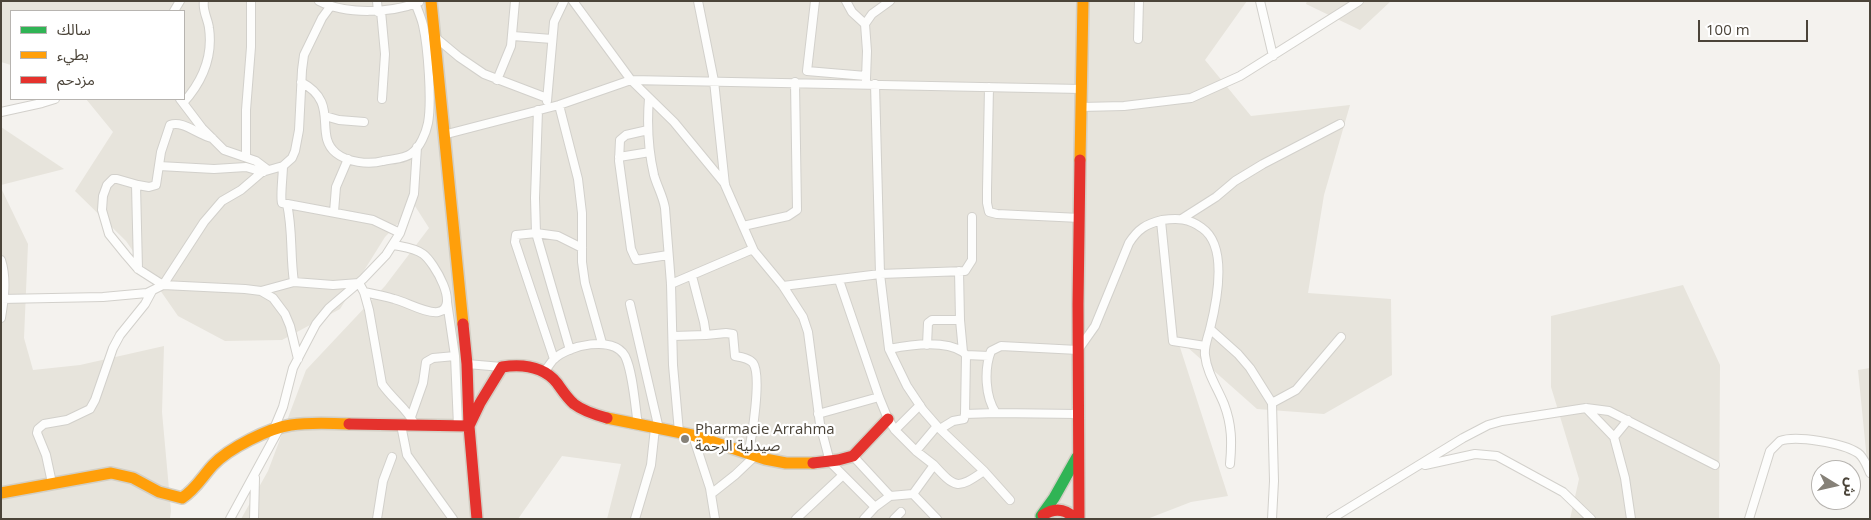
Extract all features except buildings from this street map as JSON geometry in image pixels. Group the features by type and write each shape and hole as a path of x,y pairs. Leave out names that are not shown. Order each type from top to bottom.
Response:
{"street":[{"path":"185,98 200,82 208,55 210,34 204,10 204,1"},
{"path":"246,157 246,110 251,47 251,1"},
{"path":"230,519 255,475 276,430 293,368 308,337 329,308 359,283 394,245 407,219 414,194 418,147 428,123 429,92 426,41 418,2 394,10 380,11 330,7 319,1"},
{"path":"377,1 385,54 385,78 382,99"},
{"path":"431,1 443,135 468,364 464,426"},
{"path":"497,80 508,56 513,36 515,1"},
{"path":"548,108 547,98 554,22 564,1"},
{"path":"573,1 631,80 674,122 725,185 753,249 783,286 803,317 808,332 818,414 830,462 875,507"},
{"path":"698,1 714,81 725,185"},
{"path":"815,1 807,71 866,80 875,84 1081,89"},
{"path":"846,1 852,12 865,24"},
{"path":"866,80 865,24 872,14 890,1"},
{"path":"1077,519 1079,476 1077,456 1083,1"},
{"path":"1138,39 1139,1"},
{"path":"1260,1 1273,56"},
{"path":"1081,108 1124,106 1191,98 1240,76 1359,1"},
{"path":"3,299 103,297 147,293 163,285 212,212 222,201 242,190 266,171 283,166 292,158 298,130 304,55 322,18 330,7"},
{"path":"513,36 552,40"},
{"path":"434,38 472,66 497,80 547,98"},
{"path":"443,135 548,108 631,80 795,82 866,80"},
{"path":"301,82 315,91 322,102 326,132 331,148 340,156 348,159 377,162 407,156 418,147"},
{"path":"743,226 792,215 797,210 795,82"},
{"path":"875,84 880,274 889,349 900,373 920,405 939,428 984,470 1010,500"},
{"path":"989,87 987,190 989,212 1080,218"},
{"path":"649,98 648,130 650,152 654,175 663,197 665,208 671,284 673,365 679,432"},
{"path":"1,112 52,100"},
{"path":"182,101 224,150 256,161 266,171"},
{"path":"559,104 578,179 582,213 585,283 602,343"},
{"path":"538,110 535,198 536,234 570,350"},
{"path":"325,116 339,120 364,122"},
{"path":"212,138 202,136 181,125 171,124 161,152 156,185 149,187 136,185 119,179 112,179 107,185 102,202 109,234 138,269 163,285 245,289 261,292 273,298 285,314 290,326 298,359"},
{"path":"1078,350 1095,326 1129,242 1136,231 1147,224 1183,218 1207,204 1242,176 1340,124"},
{"path":"648,130 622,137 620,140 619,157 633,256 636,260 640,260 668,255"},
{"path":"619,157 650,152"},
{"path":"334,212 336,187 348,159"},
{"path":"159,166 214,169 246,167 266,171"},
{"path":"283,166 283,185 280,198 282,203 373,220 400,233"},
{"path":"136,185 138,269"},
{"path":"287,204 292,228 290,254 294,282"},
{"path":"783,286 880,274 966,271 972,260 972,217"},
{"path":"1183,218 1204,229 1216,244 1218,285 1204,352 1208,370 1223,402 1231,426 1230,464"},
{"path":"1161,221 1173,341 1205,346"},
{"path":"554,359 514,239 516,235 520,234 558,236 582,248"},
{"path":"394,245 416,250 424,254 441,278 447,302 455,356 476,519"},
{"path":"671,284 753,249"},
{"path":"1,260 4,268 1,318"},
{"path":"916,451 939,428 953,421 964,419 965,354 960,320 959,271"},
{"path":"692,276 706,334"},
{"path":"839,280 879,397 895,430 950,482 955,484 967,482 984,470"},
{"path":"261,292 294,282 333,285 359,283"},
{"path":"359,283 364,292 369,310 382,384 413,421"},
{"path":"52,483 46,455 37,433 38,429 44,424 67,420 90,409 95,400 113,348 120,335 145,304 152,291"},
{"path":"364,292 395,299 434,313 444,310 447,302"},
{"path":"630,304 657,429 651,465 635,519"},
{"path":"927,345 928,323 932,320 960,320"},
{"path":"1210,329 1238,354 1250,368 1272,403 1274,481 1272,519"},
{"path":"673,336 732,334 735,356 749,360 754,365 756,373 751,454 735,475 711,494"},
{"path":"1272,403 1296,390 1341,337"},
{"path":"545,371 554,359 570,350 602,343 621,350 624,354 633,389 638,425"},
{"path":"889,349 927,345 958,348 965,354 989,356"},
{"path":"996,413 988,397 989,356 994,348 1001,346 1078,350"},
{"path":"413,421 423,383 426,362 433,358 455,356"},
{"path":"468,364 502,367 517,365 545,371 578,408 599,416 679,432 778,462 830,462 853,456 888,419"},
{"path":"464,426 502,367"},
{"path":"818,414 879,397"},
{"path":"895,430 920,405"},
{"path":"1586,408 1614,437 1625,478 1631,519"},
{"path":"1331,519 1463,438 1488,425 1502,421 1586,408 1609,411 1715,465"},
{"path":"965,414 1078,414"},
{"path":"1614,437 1628,420"},
{"path":"1,493 111,473 133,478 159,492 182,498 193,491 214,464 222,457 253,438 290,425 308,423 401,425 413,421 464,426"},
{"path":"401,425 407,455 453,519"},
{"path":"693,436 711,494 715,519"},
{"path":"1750,519 1770,451 1780,440 1818,441 1847,448 1860,455 1870,473"},
{"path":"1418,466 1475,454 1497,456 1563,492 1591,519"},
{"path":"853,456 890,496"},
{"path":"1040,518 1054,498 1077,456"},
{"path":"377,519 383,481 392,457"},
{"path":"864,519 875,507 890,496 913,494 934,465"},
{"path":"254,519 255,475"},
{"path":"796,519 843,475"},
{"path":"913,494 936,519"},
{"path":"1040,518 1052,510 1059,509 1077,519"},
{"path":"894,519 901,512"}],"shaded area":[{"path":"1,1 1247,1 1205,60 1251,116 1350,105 1324,195 1308,293 1391,299 1392,375 1324,414 1257,409 1177,338 1228,496 1191,502 1147,519 607,519 621,464 562,456 518,519 241,519 268,471 306,370 385,286 429,228 415,206 385,237 340,309 282,340 225,341 178,316 126,241 75,191 113,132 87,100 185,100 185,10 10,10 10,65 1,62"},
{"path":"1307,1 1391,1 1360,30 1306,4"},
{"path":"1,127 64,169 1,185"},
{"path":"1,188 28,244 24,338 33,370 80,365 164,346 162,412 171,511 170,519 1,519"},
{"path":"1683,285 1720,365 1719,519 1570,519 1579,479 1551,387 1551,316"},
{"path":"1870,368 1870,491 1858,370"}],"traffic: fast":[{"path":"1041,516 1054,498 1077,457"}],"traffic: slow":[{"path":"431,1 463,324"},
{"path":"1080,160 1083,1"},
{"path":"607,418 692,435 765,459 786,463 813,463"},
{"path":"1,493 111,473 133,478 159,492 182,498 195,487 220,459 261,434 298,424 349,424"}],"traffic: jam":[{"path":"1079,519 1078,304 1080,160"},
{"path":"463,324 477,519"},
{"path":"349,424 469,426 480,403 502,367 517,366 524,366 545,373 557,383 574,404 585,411 607,418"},
{"path":"813,463 853,456 888,419"},
{"path":"1043,515 1047,512 1060,510 1076,519"}],"place":[{"name":"Pharmacie Arrahma صيدلية الرحمة","path":"685,439"}]}
